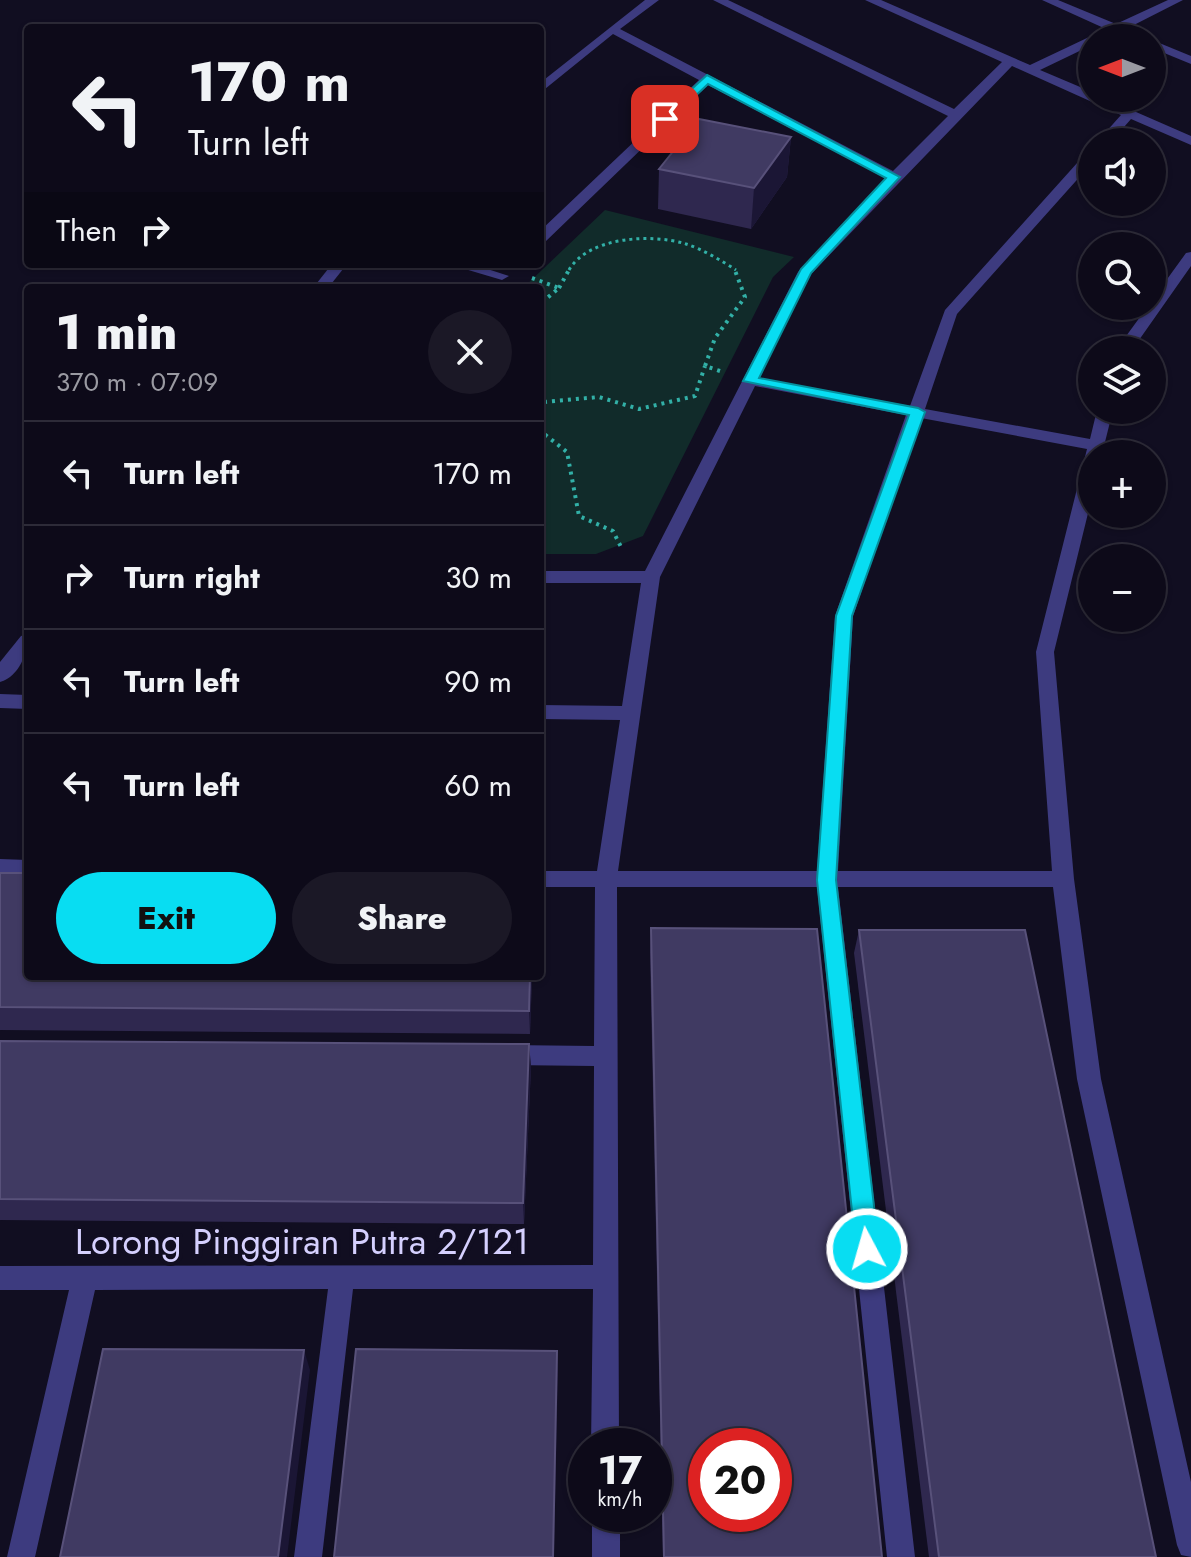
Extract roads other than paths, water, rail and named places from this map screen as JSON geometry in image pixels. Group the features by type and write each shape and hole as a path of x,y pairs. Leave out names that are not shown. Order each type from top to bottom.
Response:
{"street":[{"path":"544,86 612,29 653,0"},
{"path":"719,0 956,115"},
{"path":"871,0 1078,91"},
{"path":"1048,0 1104,24"},
{"path":"1127,24 1177,0"},
{"path":"612,29 894,177"},
{"path":"1030,70 1078,47"},
{"path":"1166,50 1191,60"},
{"path":"605,1428 606,880 651,577 805,272 1010,61"},
{"path":"544,235 707,79"},
{"path":"1124,112 1191,141"},
{"path":"1116,128 1129,114"},
{"path":"901,1557 827,880 844,616 918,412 950,313 1078,171"},
{"path":"1134,336 1191,256"},
{"path":"323,284 337,268"},
{"path":"475,268 505,274"},
{"path":"751,381 1078,442"},
{"path":"1078,513 1045,652 1063,879 1089,1079 1191,1545"},
{"path":"544,577 651,577"},
{"path":"0,675 24,645"},
{"path":"0,701 24,702"},
{"path":"544,712 631,713"},
{"path":"0,867 24,868"},
{"path":"544,879 1063,879"},
{"path":"477,1055 605,1056"},
{"path":"21,1557 85,1277"},
{"path":"308,1557 342,1277"},
{"name":"Lorong Pinggiran Putra 2/121","path":"0,1278 604,1277"},
{"path":"606,1532 606,1557"}]}
